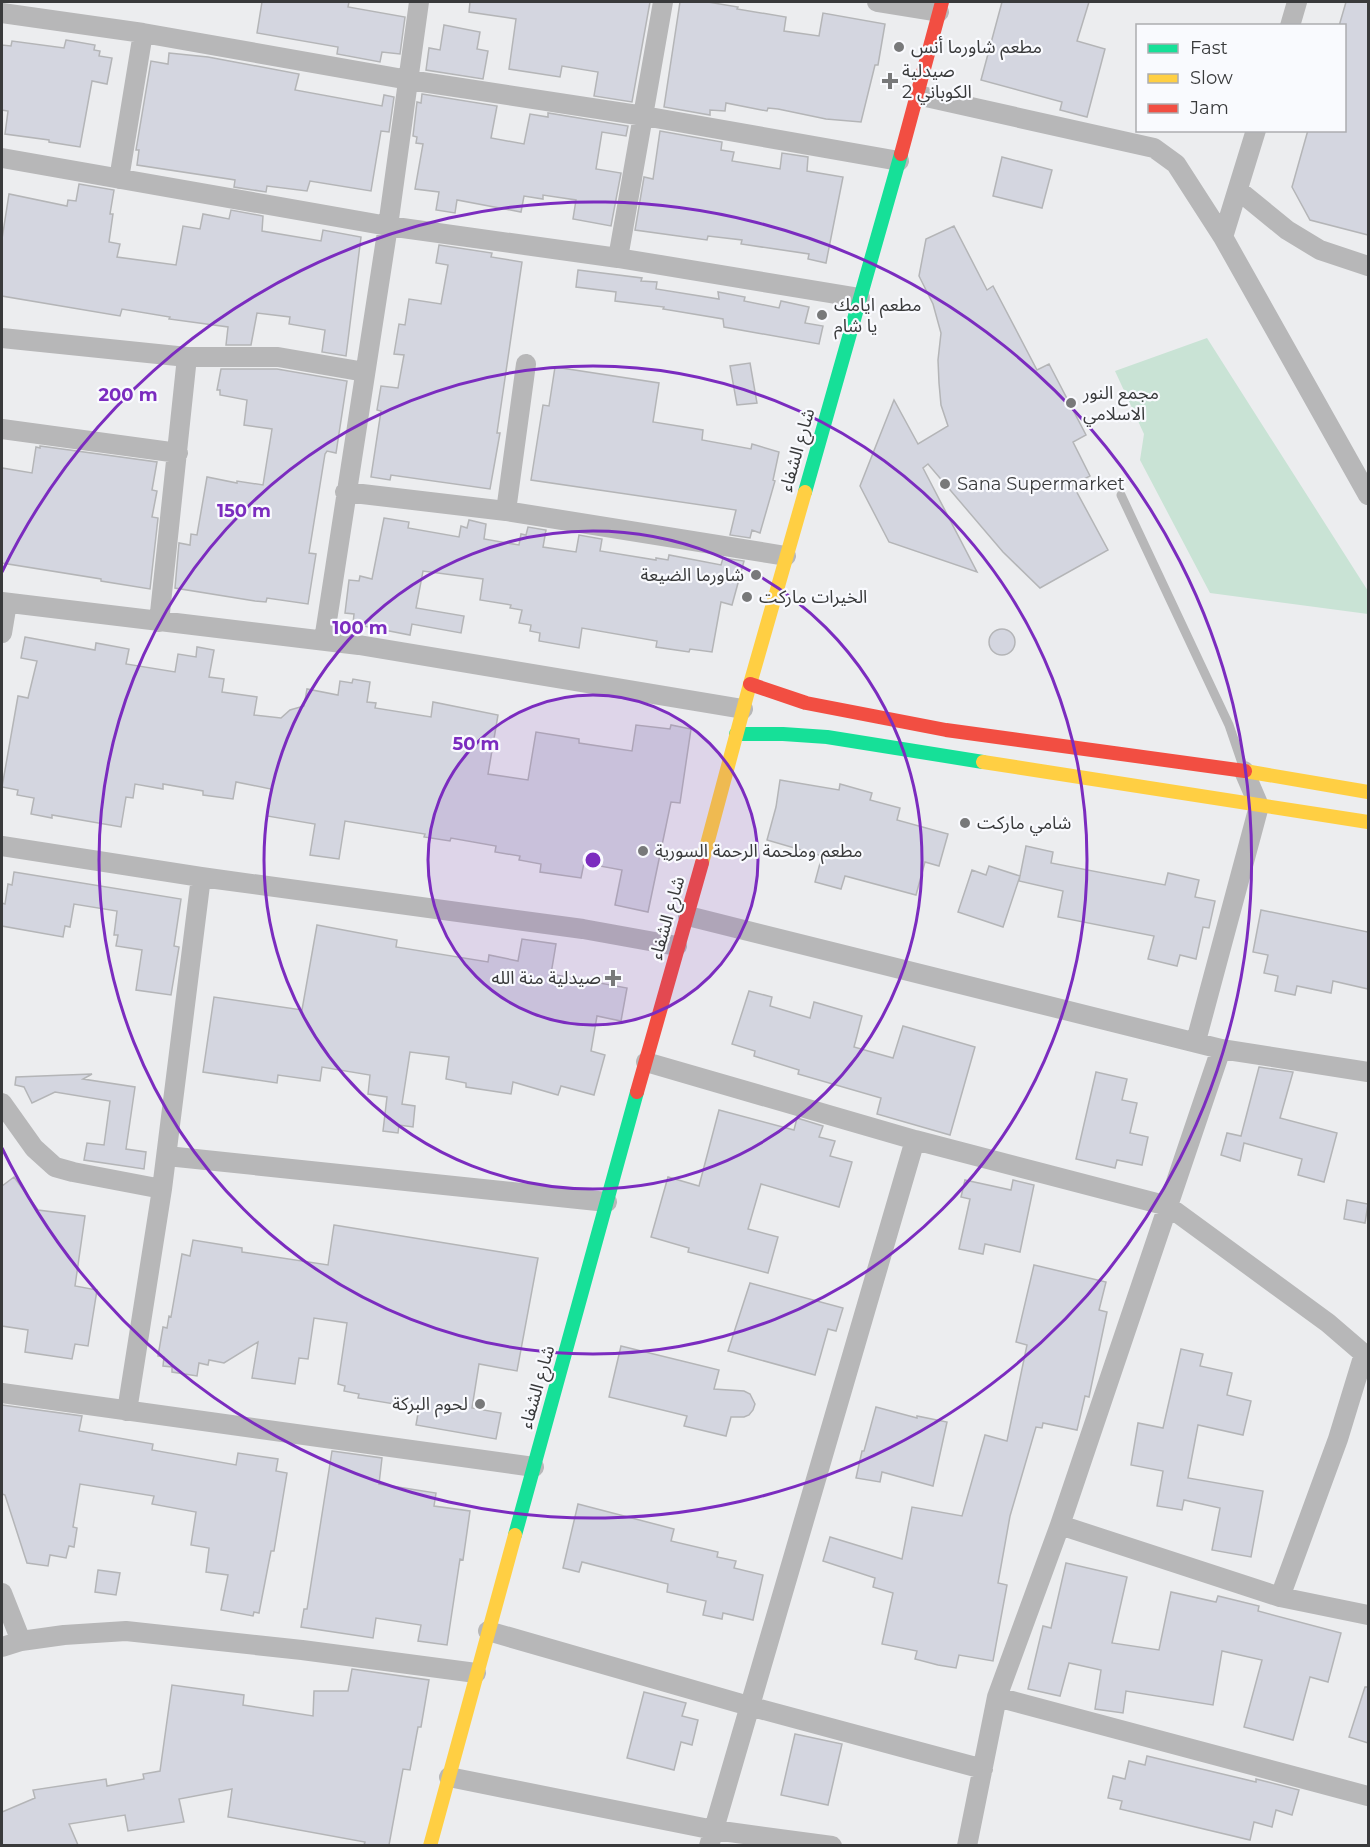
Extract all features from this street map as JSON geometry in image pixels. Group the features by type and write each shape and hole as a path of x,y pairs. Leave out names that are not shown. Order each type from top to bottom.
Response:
{"street":[{"path":"324,640 345,492 388,226 419,2"},
{"path":"618,258 663,2"},
{"path":"877,2 941,7"},
{"path":"1291,24 1297,2"},
{"name":"شارع الشفاء","path":"430,1845 677,946 688,916 736,734 941,7"},
{"path":"2,13 31,10 143,33 409,80 644,116 898,161"},
{"path":"119,179 143,33"},
{"path":"917,95 1154,148 1176,164 1223,237 1368,495"},
{"path":"1223,237 1255,132"},
{"path":"2,158 388,226 618,258 860,298"},
{"path":"1238,190 1287,230 1320,249 1368,266"},
{"path":"2,338 188,357 278,357 365,372"},
{"path":"159,622 188,357"},
{"path":"506,511 526,364"},
{"path":"2,429 178,453"},
{"path":"345,492 506,511 786,556"},
{"path":"2,633 4,603 324,640 743,709"},
{"path":"750,684 806,703 864,716 946,730 1244,771 1368,792"},
{"path":"736,734 783,734 827,738 1368,822"},
{"path":"1196,1041 1259,806 1244,771"},
{"path":"2,846 201,877 583,929 677,946"},
{"path":"127,1410 167,1156 201,877"},
{"path":"688,916 1221,1049 1368,1072"},
{"path":"967,1845 997,1697 1060,1526 1221,1049"},
{"path":"646,1062 915,1140 1168,1206 1328,1323 1366,1355 1280,1597"},
{"path":"2,1103 34,1148 55,1167 162,1189"},
{"path":"711,1838 915,1140"},
{"path":"167,1156 607,1202"},
{"path":"2,1393 534,1467"},
{"path":"1060,1526 1280,1597 1368,1616"},
{"path":"2,1593 21,1641"},
{"path":"2,1647 21,1641 64,1635 126,1631 302,1650 476,1673"},
{"path":"488,1631 749,1706 982,1768"},
{"path":"997,1697 1368,1796"},
{"path":"449,1777 711,1838 832,1845"}],"lane":[{"path":"1121,495 1229,725 1244,771"}],"green space":[{"path":"1207,338 1368,591 1368,614 1210,593 1140,460 1144,434 1115,371"}],"building":[{"path":"262,2 349,2 348,7 405,17 400,54 382,52 380,62 337,54 338,47 257,33"},
{"path":"470,2 650,2 632,102 594,96 598,72 562,66 560,77 509,69 516,19 469,12"},
{"path":"680,2 708,2 786,17 784,31 819,36 823,13 885,24 878,65 875,65 861,122 826,119 778,109 768,108 767,111 726,103 725,111 710,110 710,115 664,107"},
{"path":"1002,2 1089,2 1077,41 1105,49 1087,117 1060,110 1062,102 981,80"},
{"path":"1346,2 1368,2 1368,235 1310,220 1292,187 1307,132 1346,132 1346,24 1340,24"},
{"path":"444,25 480,32 477,49 488,51 483,79 426,70 429,48 440,50"},
{"path":"66,40 95,45 94,50 100,51 99,56 112,58 107,84 92,81 80,147 5,134 8,111 2,110 2,45 11,46 12,41 64,48"},
{"path":"169,53 208,57 299,74 295,90 382,106 384,95 394,97 389,132 381,131 371,191 310,181 307,191 267,186 266,192 234,187 235,180 137,165 139,150 136,150 151,61 168,64"},
{"path":"422,94 497,106 491,138 524,144 530,114 548,117 548,113 628,126 626,136 602,132 596,169 621,173 611,226 573,219 576,200 543,195 543,199 524,196 521,212 457,200 455,213 436,210 439,192 415,189 423,144 416,143 417,137 413,136 417,102 421,103"},
{"path":"660,131 722,142 721,150 734,152 732,161 780,169 782,153 808,157 807,171 843,177 826,263 808,259 809,254 741,244 742,240 708,236 707,240 635,230 644,177 653,179"},
{"path":"1002,157 1052,170 1042,208 993,196"},
{"path":"79,184 114,190 109,242 120,244 117,257 176,265 183,226 200,229 203,214 229,219 231,210 263,216 262,231 321,241 323,230 361,237 346,356 322,352 325,330 289,324 290,317 257,313 251,345 226,345 228,327 169,319 170,317 122,309 120,316 2,296 2,239 9,194 67,206 68,200 76,201"},
{"path":"954,226 987,290 993,286 1037,370 1049,364 1086,435 1073,442 1090,476 1073,485 1108,550 1040,588 1003,552 928,464 923,468 977,572 889,542 860,486 894,400 918,444 948,426 941,405 939,383 938,360 941,333 933,304 919,276 926,239"},
{"path":"439,245 492,253 491,257 522,262 497,433 500,433 490,489 391,475 390,480 371,477 381,411 377,410 381,386 398,388 404,355 394,354 399,324 405,325 409,299 441,304 448,265 436,263"},
{"path":"578,270 642,278 641,281 657,282 656,289 719,299 718,292 745,297 744,301 779,308 781,301 809,307 805,323 823,326 819,344 724,327 723,319 663,309 664,307 615,301 616,292 576,287"},
{"path":"750,363 757,403 737,405 730,366"},
{"path":"555,367 659,383 653,422 703,430 702,440 751,449 752,444 779,452 773,480 775,481 760,533 752,530 750,538 730,535 736,510 531,480 543,405 549,406"},
{"path":"221,369 277,369 347,381 336,453 327,451 325,454 309,553 316,554 308,604 267,598 266,602 255,601 175,588 179,543 190,545 191,534 197,535 207,477 263,485 272,429 244,425 247,400 220,395 220,390 217,390"},
{"path":"40,446 157,462 152,490 157,491 152,517 158,518 150,589 2,563 2,468 32,473 36,447 40,448"},
{"path":"384,518 409,522 408,528 459,537 461,526 467,528 469,520 486,524 484,539 519,545 521,534 526,535 528,527 546,530 543,547 576,552 579,535 602,539 600,551 656,560 656,558 668,560 669,555 721,565 723,558 744,561 732,605 721,602 712,652 690,649 689,652 656,647 657,641 582,628 579,648 539,641 540,633 530,631 531,625 519,623 522,610 510,608 511,605 480,600 483,579 423,571 416,608 464,616 461,633 412,624 410,635 353,624 354,614 345,613 349,580 359,581 360,576 372,579"},
{"path":"1002,629 1011,633 1015,642 1011,651 1002,655 993,651 989,642 993,633"},
{"path":"25,637 95,650 96,643 129,649 126,664 175,672 178,654 196,657 197,647 214,650 209,677 224,679 222,692 257,697 254,715 281,718 290,710 304,706 307,689 338,695 340,681 352,683 353,679 370,682 367,702 376,703 375,708 431,717 433,702 498,715 488,774 528,780 536,732 579,739 579,743 632,751 636,725 670,729 671,725 691,729 680,803 671,802 648,912 615,905 622,870 584,863 581,878 540,872 541,864 519,860 520,856 495,852 496,846 451,838 450,841 424,837 425,834 345,821 339,859 310,855 315,824 267,816 271,789 236,782 233,799 203,795 203,791 163,784 163,789 135,784 133,798 126,797 121,827 52,815 52,818 31,814 34,798 17,795 18,790 2,787 18,696 28,698 37,661 21,658"},
{"path":"780,780 839,790 840,784 872,793 870,800 900,808 897,820 948,834 939,866 925,862 916,895 845,876 841,889 815,882 822,856 767,840 776,807"},
{"path":"1026,846 1053,852 1051,863 1165,885 1168,873 1199,880 1195,897 1215,901 1209,928 1203,927 1196,959 1180,955 1177,966 1148,959 1154,936 1058,917 1063,891 1019,881"},
{"path":"989,866 1020,876 1003,927 958,912 972,870 986,875"},
{"path":"14,872 181,899 174,946 179,947 171,995 136,990 142,950 116,946 118,935 114,935 117,911 74,904 70,927 65,926 63,937 2,926 2,903 5,904 8,884 12,885"},
{"path":"1261,910 1368,932 1368,989 1333,981 1331,993 1297,986 1295,995 1275,991 1278,976 1264,973 1268,955 1253,952"},
{"path":"317,925 397,940 396,947 488,962 489,955 518,961 522,939 556,944 551,974 627,988 621,1021 597,1016 591,1051 605,1055 594,1095 561,1086 558,1095 513,1082 511,1094 466,1087 466,1083 446,1079 449,1057 410,1052 402,1104 415,1106 413,1127 399,1125 398,1133 383,1131 387,1097 368,1094 370,1075 322,1067 320,1081 278,1075 277,1083 203,1072 214,997 302,1010"},
{"path":"749,991 772,997 770,1006 810,1018 814,1002 862,1016 854,1047 893,1058 903,1026 975,1047 950,1135 877,1114 881,1098 798,1074 799,1070 754,1056 755,1051 732,1044"},
{"path":"1259,1067 1293,1072 1280,1118 1337,1133 1324,1182 1298,1175 1302,1159 1244,1143 1240,1161 1221,1155 1227,1133 1241,1136"},
{"path":"1096,1072 1127,1079 1122,1100 1137,1103 1130,1133 1148,1137 1142,1165 1117,1160 1115,1168 1076,1159"},
{"path":"92,1074 83,1079 135,1087 126,1149 146,1152 144,1169 84,1160 87,1143 104,1145 110,1101 55,1092 32,1103 24,1087 15,1085 16,1077"},
{"path":"719,1110 794,1130 797,1118 823,1126 819,1137 835,1141 830,1156 852,1162 839,1207 761,1184 748,1229 778,1237 768,1273 688,1252 689,1248 651,1237 668,1177 699,1186"},
{"path":"14,1177 38,1210 85,1216 75,1286 97,1290 88,1346 75,1344 72,1359 25,1352 28,1330 2,1326 2,1186"},
{"path":"965,1180 1011,1190 1013,1180 1034,1185 1020,1252 985,1244 983,1254 959,1249 970,1199 961,1197"},
{"path":"1347,1200 1368,1204 1365,1223 1344,1219"},
{"path":"334,1225 538,1258 517,1371 479,1364 472,1408 501,1413 496,1439 416,1425 419,1408 358,1398 359,1394 344,1391 345,1386 338,1384 347,1323 314,1318 308,1359 299,1358 295,1384 252,1378 258,1342 224,1363 209,1360 208,1365 199,1363 197,1376 172,1372 172,1367 163,1366 164,1357 158,1356 163,1327 167,1328 169,1316 171,1317 182,1254 190,1256 193,1240 242,1248 242,1252 328,1265"},
{"path":"1034,1265 1106,1282 1099,1310 1107,1312 1089,1397 1085,1396 1077,1430 1043,1423 1042,1428 1036,1427 1010,1516 998,1583 1007,1585 993,1661 959,1655 956,1668 915,1659 917,1651 882,1644 893,1593 873,1587 875,1578 823,1561 830,1537 902,1559 912,1507 962,1516 985,1435 1007,1441 1027,1345 1016,1342"},
{"path":"750,1283 843,1308 836,1331 828,1329 815,1375 728,1351"},
{"path":"621,1346 719,1370 714,1389 744,1391 750,1394 755,1404 753,1410 744,1417 731,1417 726,1436 684,1426 687,1416 609,1397"},
{"path":"1181,1349 1203,1354 1200,1366 1232,1373 1227,1395 1251,1401 1243,1435 1198,1425 1188,1478 1263,1491 1251,1557 1212,1550 1220,1508 1184,1500 1182,1510 1157,1506 1163,1471 1131,1465 1138,1423 1163,1428"},
{"path":"2,1405 82,1416 79,1431 153,1444 152,1450 236,1465 238,1453 278,1459 276,1471 287,1473 274,1551 271,1551 259,1613 254,1612 253,1616 221,1610 228,1575 206,1572 209,1548 191,1545 196,1512 152,1504 154,1496 80,1484 73,1527 77,1528 74,1547 69,1546 66,1558 50,1555 48,1566 27,1563 5,1495 2,1494"},
{"path":"876,1407 917,1418 917,1416 947,1422 933,1486 882,1472 880,1482 856,1478"},
{"path":"332,1451 382,1458 379,1484 436,1493 434,1506 470,1511 447,1645 418,1641 421,1625 376,1618 373,1638 301,1627 304,1609 307,1609"},
{"path":"578,1504 674,1529 671,1541 718,1552 717,1557 736,1561 734,1568 763,1575 753,1620 723,1613 722,1619 703,1615 706,1601 667,1592 668,1584 582,1562 579,1572 563,1568"},
{"path":"1066,1563 1127,1577 1112,1643 1159,1650 1171,1592 1216,1602 1218,1596 1259,1606 1258,1611 1341,1633 1328,1682 1310,1677 1293,1740 1244,1727 1262,1660 1222,1651 1213,1705 1126,1691 1123,1713 1095,1709 1101,1670 1069,1663 1060,1696 1028,1689 1043,1626 1051,1628"},
{"path":"98,1570 120,1573 116,1595 95,1592"},
{"path":"352,1669 429,1680 421,1727 418,1727 410,1770 403,1769 389,1845 364,1845 365,1842 228,1817 232,1789 179,1799 184,1822 128,1831 125,1815 69,1824 78,1845 2,1845 2,1812 35,1798 33,1790 106,1779 107,1786 144,1779 143,1774 160,1771 172,1685 244,1695 243,1705 313,1716 314,1691 348,1691"},
{"path":"1365,1687 1368,1687 1368,1743 1349,1737"},
{"path":"644,1692 686,1703 682,1716 698,1720 692,1745 681,1742 674,1770 627,1758"},
{"path":"795,1734 842,1744 828,1805 781,1795"},
{"path":"1147,1756 1299,1790 1292,1815 1276,1810 1272,1827 1254,1822 1250,1840 1120,1809 1122,1801 1108,1798 1113,1776 1125,1779 1129,1761 1145,1765"}],"traffic: fast":[{"path":"805,492 901,154"},
{"path":"736,734 827,737 983,762"},
{"path":"515,1535 637,1092"}],"traffic: slow":[{"path":"702,863 805,492"},
{"path":"983,762 1368,822"},
{"path":"1245,771 1368,792"},
{"path":"430,1846 515,1535"}],"traffic: jam":[{"path":"901,154 942,2"},
{"path":"750,684 806,703 946,730 1245,771"},
{"path":"637,1092 702,863"}],"place":[{"name":"مطعم شاورما أنس","path":"899,47"},
{"name":"صيدلية الكوباني 2","path":"890,81"},
{"name":"مطعم ايامك يا شام","path":"822,315"},
{"name":"مجمع النور الاسلامي","path":"1071,403"},
{"name":"Sana Supermarket","path":"945,484"},
{"name":"شاورما الضيعة","path":"756,575"},
{"name":"الخيرات ماركت","path":"747,597"},
{"name":"شامي ماركت","path":"965,823"},
{"name":"مطعم وملحمة الرحمة السورية","path":"643,851"},
{"name":"صيدلية منة الله","path":"613,978"},
{"name":"لحوم البركة","path":"480,1404"}]}
